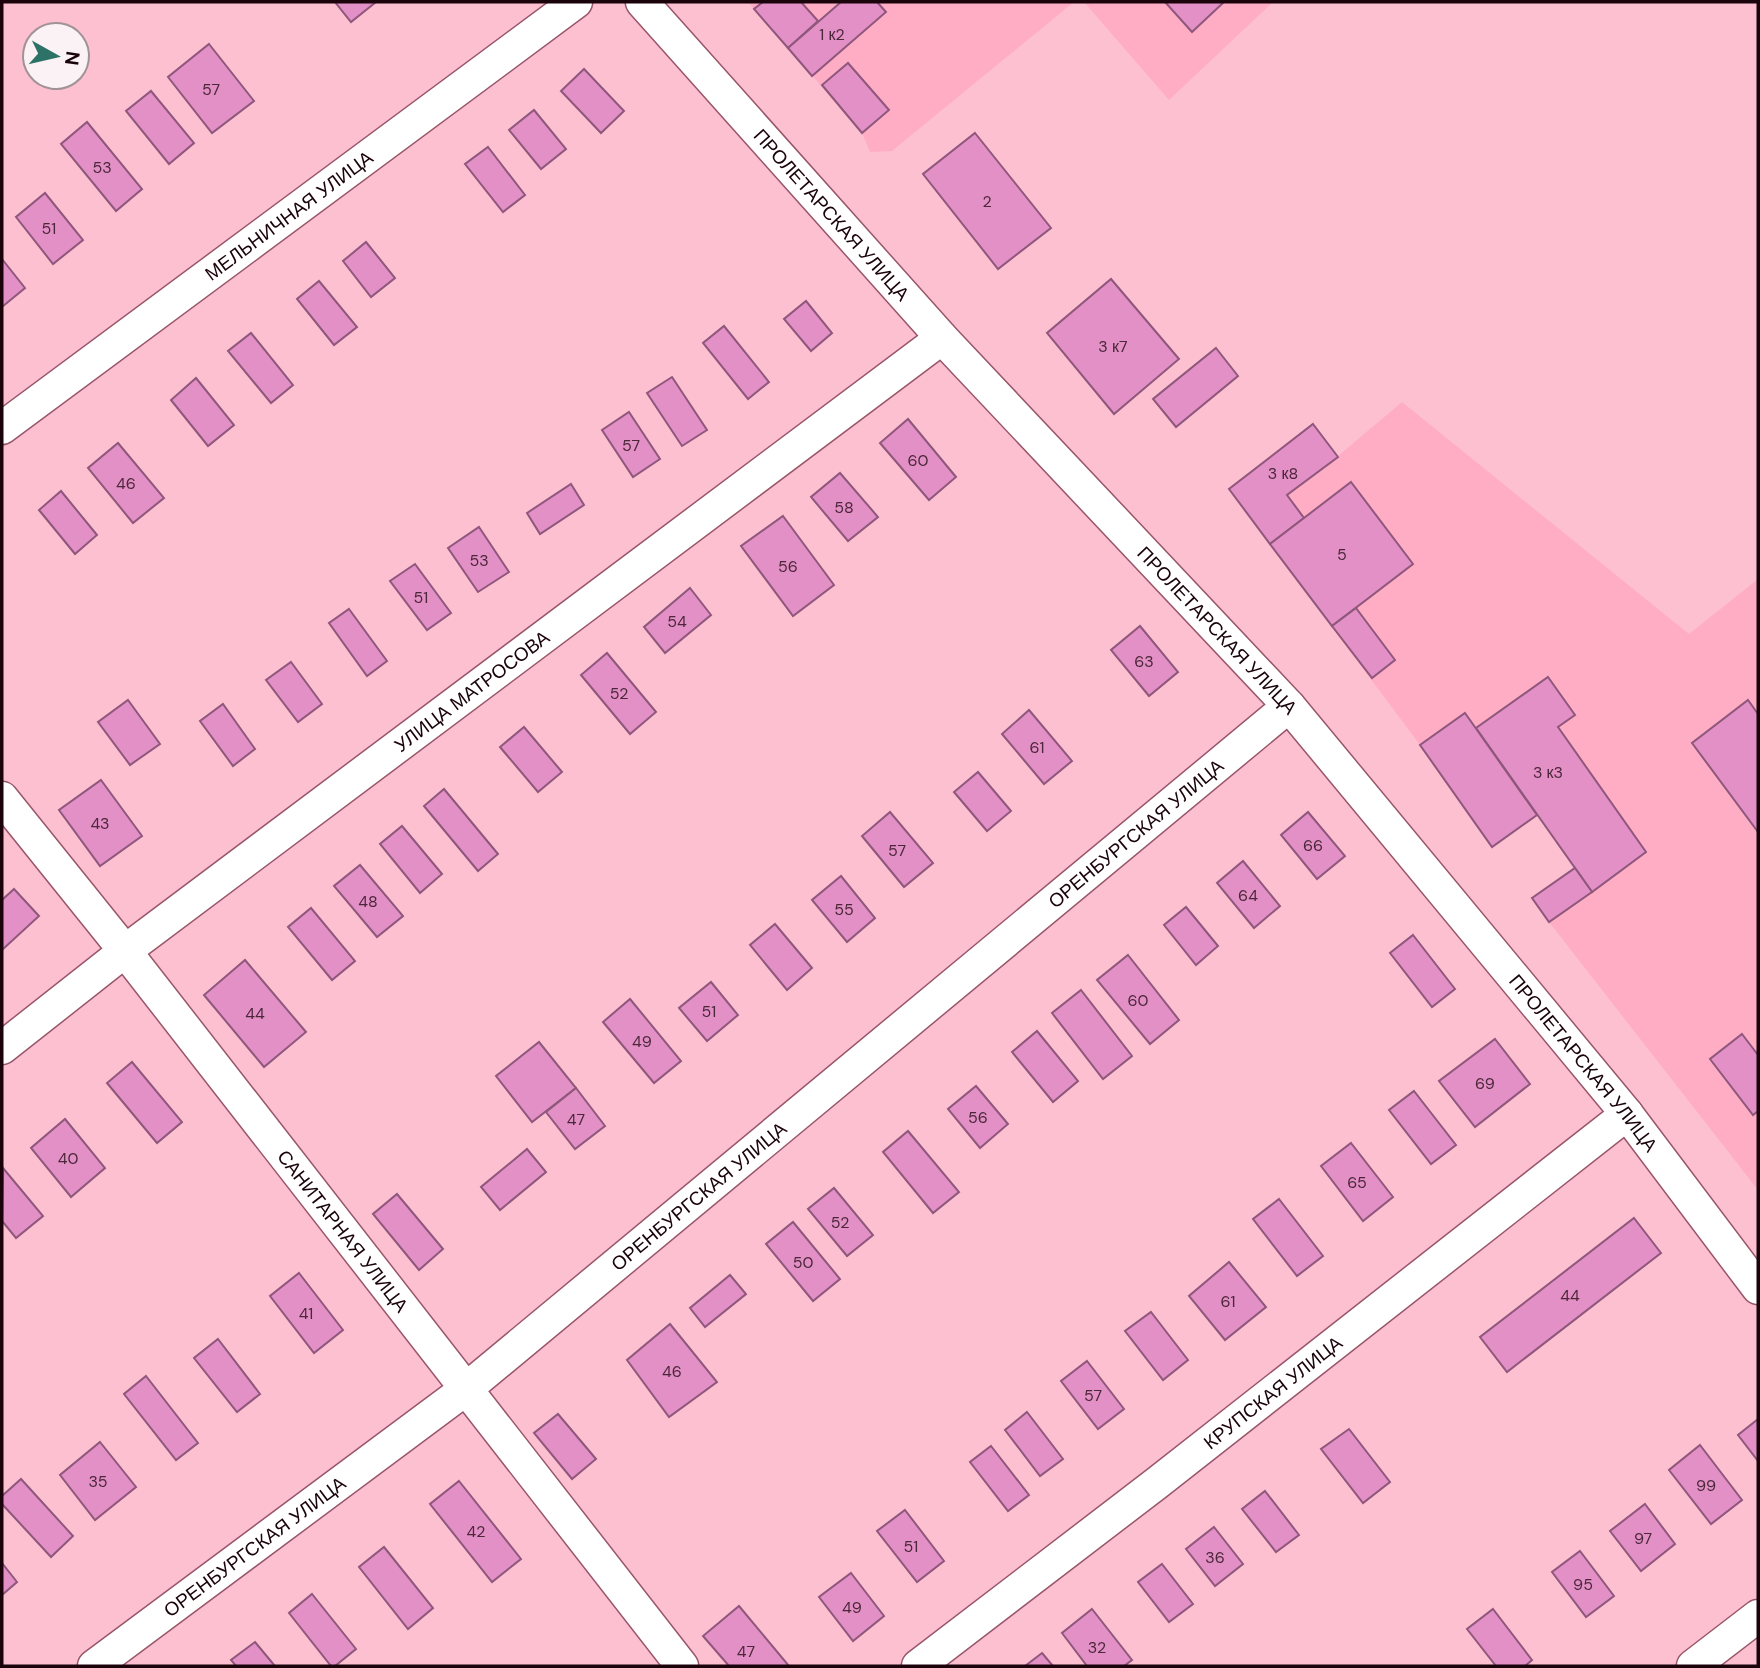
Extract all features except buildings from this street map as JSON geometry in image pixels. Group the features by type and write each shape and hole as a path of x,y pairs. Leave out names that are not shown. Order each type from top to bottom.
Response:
{"street":[{"name":"МЕЛЬНИЧНАЯ УЛИЦА","path":"2,428 576,2"},
{"name":"ПРОЛЕТАРСКАЯ УЛИЦА","path":"642,2 943,338 1289,706 1626,1114 1758,1287"},
{"name":"УЛИЦА МАТРОСОВА","path":"2,1048 125,951 943,338"},
{"name":"ОРЕНБУРГСКАЯ УЛИЦА","path":"94,1666 466,1389 1289,706"},
{"name":"САНИТАРНАЯ УЛИЦА","path":"2,798 125,951 682,1666"},
{"name":"КРУПСКАЯ УЛИЦА","path":"918,1666 1157,1483 1626,1114"},
{"path":"1693,1666 1758,1616"}],"shaded area":[{"path":"748,2 1074,2 892,151 870,152 862,133"},
{"path":"1084,2 1273,2 1169,100"},
{"path":"1402,402 1689,634 1758,579 1758,1190 1549,922 1646,852 1558,727 1547,678 1476,728 1465,714 1420,745 1229,489 1313,424 1338,456"}]}
